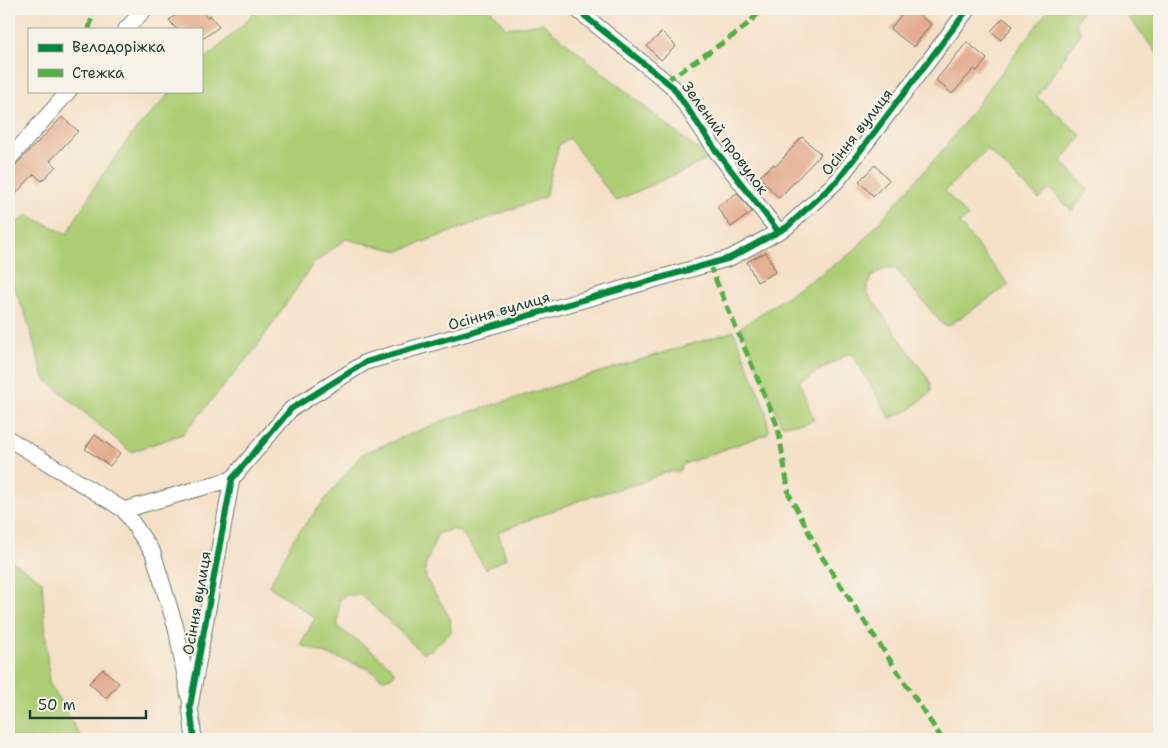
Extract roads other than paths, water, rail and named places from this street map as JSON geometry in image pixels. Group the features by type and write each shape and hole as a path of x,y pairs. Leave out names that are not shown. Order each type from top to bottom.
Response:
{"street":[{"path":"127,28 145,9"},
{"name":"Зелений провулок","path":"576,9 674,87 717,152 778,231"},
{"name":"Осіння вулиця","path":"194,739 190,706 232,478 291,409 366,362 730,258 778,231 838,180 968,9"},
{"path":"9,159 68,92"},
{"path":"9,439 124,510 152,552 176,628 190,706"},
{"path":"124,510 232,478"}]}
